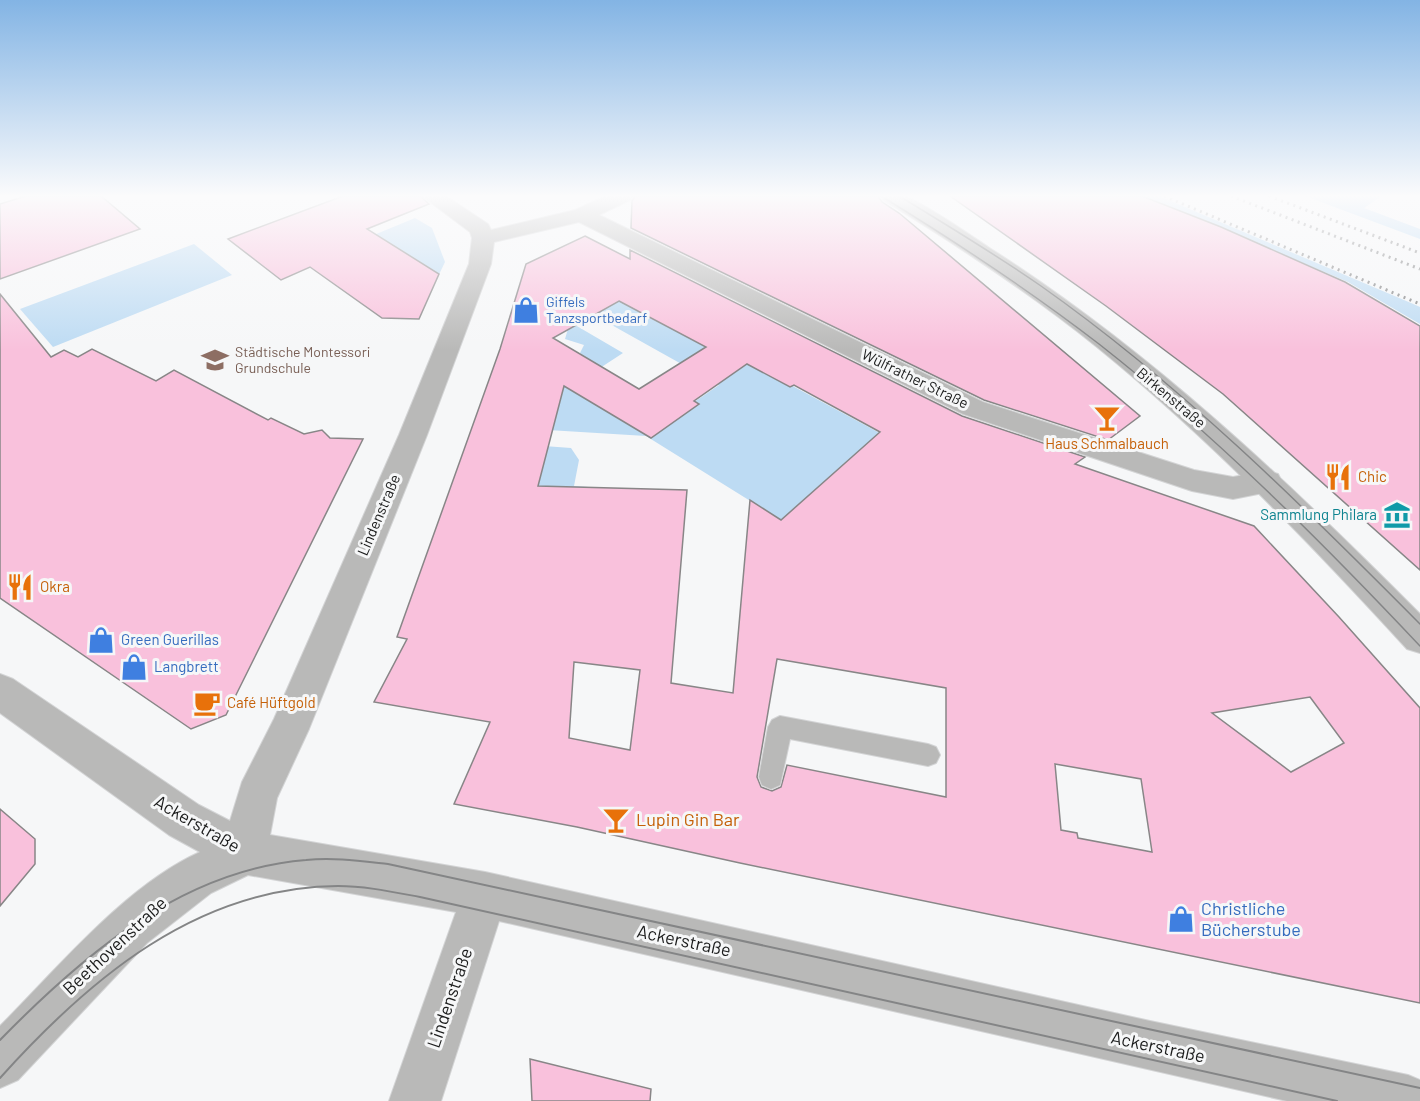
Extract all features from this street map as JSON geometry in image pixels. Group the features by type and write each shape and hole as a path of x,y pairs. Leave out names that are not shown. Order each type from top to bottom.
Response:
{"street":[{"name":"Lindenstraße","path":"247,853 249,828 257,796 289,729 417,424 473,284 480,264 482,247"},
{"name":"Wülfrather Straße","path":"648,247 973,408 1192,480 1233,488 1267,482"},
{"name":"Birkenstraße","path":"972,247 1053,302 1137,368 1267,482 1420,638"},
{"name":"Ackerstraße","path":"0,691 184,820 247,853 485,895 1150,1046 1408,1101"},
{"name":"Beethovenstraße","path":"0,1062 131,927 195,877 247,853"},
{"name":"Lindenstraße","path":"415,1101 485,895"}],"lane":[{"path":"771,777 780,727 928,755"}],"shaded area":[{"path":"185,247 198,247 232,275 53,347 20,309"},
{"path":"378,247 439,247 445,262 434,285 408,283"},
{"path":"1266,247 1280,247 1420,307 1420,324 1348,282"},
{"path":"611,289 645,315 678,332 685,328 915,452 850,459 781,520 646,436 548,430 537,364 588,359 580,353 584,345 565,339 570,322 623,353 600,368 605,409 646,435 719,385 558,295"},
{"path":"544,446 571,448 579,460 574,486 588,487 584,513 523,486"}],"building":[{"path":"0,247 89,247 0,279"},
{"path":"239,247 396,247 439,274 419,319 382,318 310,267 281,280"},
{"path":"561,247 607,247 630,259 630,250 962,416 1085,457 1075,464 1254,526 1420,708 1420,1003 740,863 577,827 454,804 490,722 374,702 407,639 397,637 500,349 526,264","holes":["619,301 706,347 639,389 553,338","747,364 790,387 794,385 880,432 781,520 750,500 733,693 671,683 687,490 538,486 564,386 651,438 699,404 694,401","777,659 946,688 946,797 787,765 781,787 772,791 761,787 757,777","574,662 640,670 630,750 569,738","1310,697 1344,743 1291,772 1212,713","1055,764 1141,779 1152,852 1078,838 1077,833 1061,830"]},
{"path":"671,247 940,247 1140,416 1108,440 984,400"},
{"path":"1023,247 1267,247 1345,282 1420,326 1420,570 1223,394 1106,306"},
{"path":"0,294 51,357 64,350 78,357 92,349 156,381 174,370 268,420 271,418 304,434 322,430 330,438 363,439 226,715 191,729 0,598"},
{"path":"0,809 35,839 35,864 0,906"},
{"path":"530,1059 651,1089 650,1101 532,1101"}],"tram line":[{"path":"961,247 1073,324 1184,415 1225,451 1344,566 1420,646"},
{"path":"983,247 1092,324 1191,404 1330,534 1420,624"},
{"path":"0,1040 65,977 101,948 138,922 177,899 218,880 261,867 306,860 337,859 388,864 1420,1088"},
{"path":"0,1078 71,1006 109,974 150,945 193,921 238,902 287,890 338,886 369,888 420,897 1337,1101"}],"railway":[{"path":"1286,247 1420,304"},
{"path":"1364,247 1420,269"},
{"path":"1405,247 1420,253"}],"place":[{"name":"Giffels Tanzsportbedarf","path":"526,310"},
{"name":"Städtische Montessori Grundschule","path":"215,360"},
{"name":"Haus Schmalbauch","path":"1107,418"},
{"name":"Chic","path":"1338,477"},
{"name":"Sammlung Philara","path":"1397,515"},
{"name":"Okra","path":"20,587"},
{"name":"Green Guerillas","path":"101,640"},
{"name":"Langbrett","path":"134,667"},
{"name":"Café Hüftgold","path":"207,703"},
{"name":"Lupin Gin Bar","path":"616,820"},
{"name":"Christliche Bücherstube","path":"1181,919"}]}
